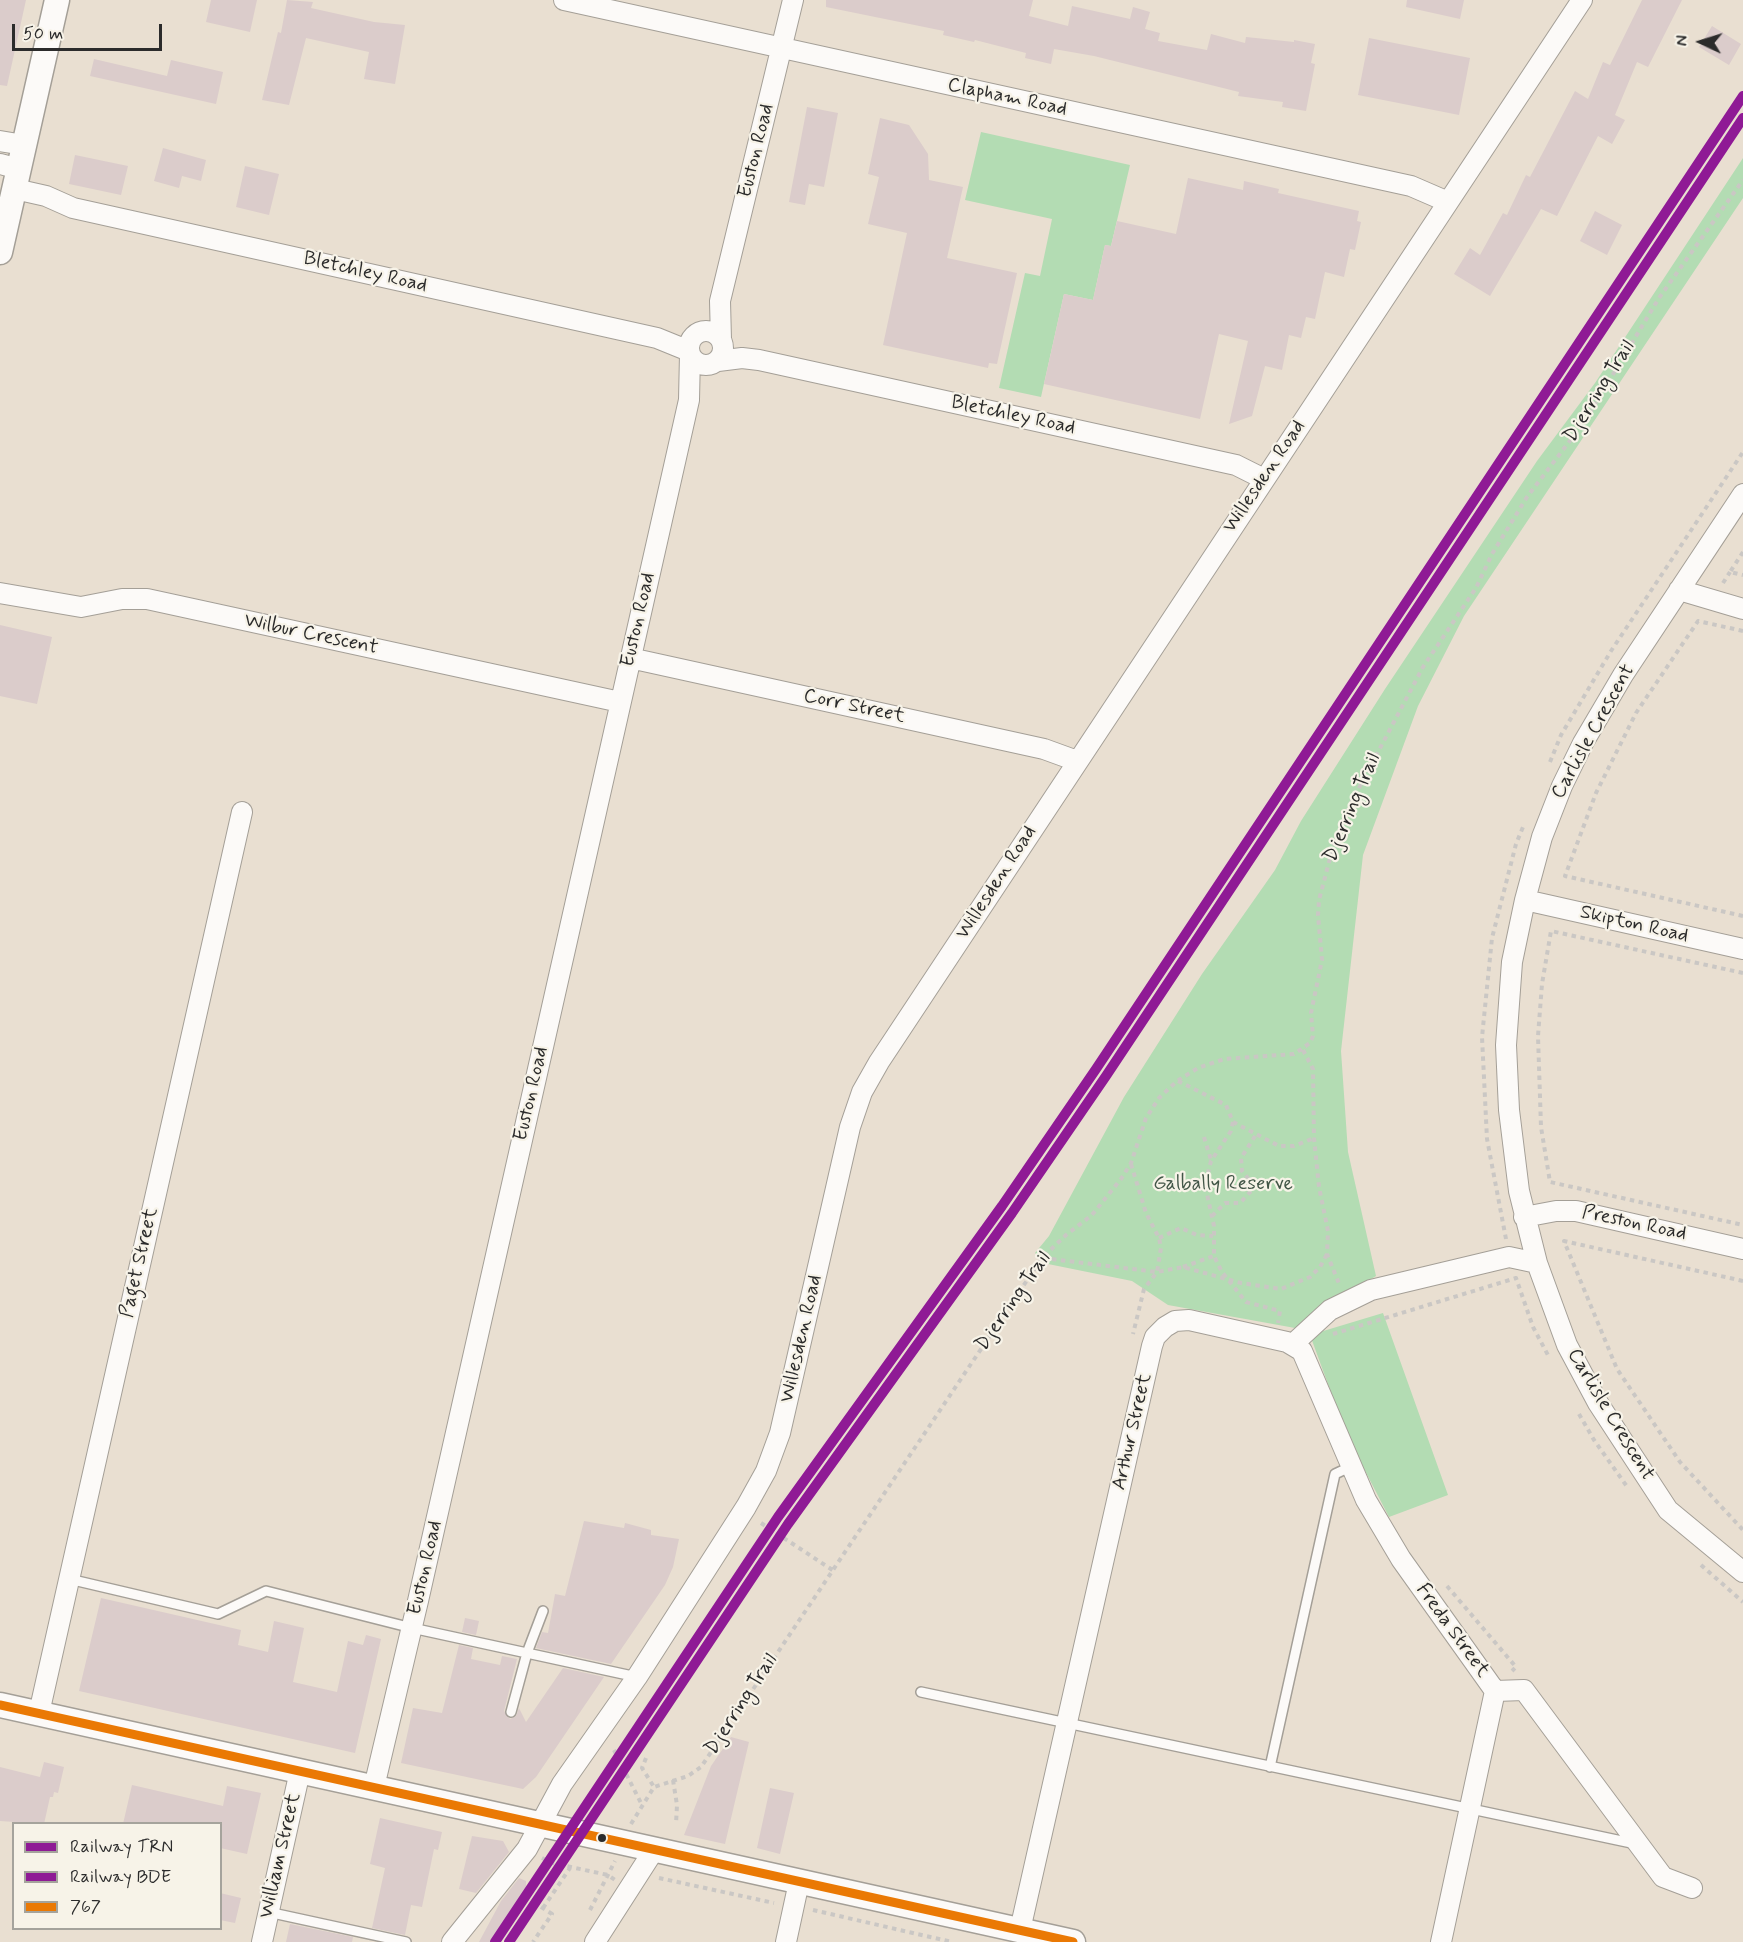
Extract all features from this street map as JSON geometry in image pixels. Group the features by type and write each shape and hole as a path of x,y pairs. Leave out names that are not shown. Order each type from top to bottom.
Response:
{"street":[{"path":"0,252 14,174 57,0"},
{"name":"Clapham Road","path":"564,0 1411,186 1448,202"},
{"name":"Euston Road","path":"374,1787 690,400 693,344 711,322 720,301 793,0"},
{"name":"Willesden Road","path":"452,1942 527,1849 562,1784 637,1677 746,1507 766,1471 780,1433 850,1127 862,1092 879,1062 1582,0"},
{"name":"Bletchley Road","path":"0,141 14,174 46,196 73,208 657,338 693,344"},
{"name":"Euston Road","path":"690,400 700,377 719,352 720,301"},
{"path":"709,332 719,352 701,364 693,344 709,332"},
{"name":"Bletchley Road","path":"719,352 735,353 1236,465 1264,479"},
{"name":"Carlisle Crescent","path":"1743,494 1600,712 1571,765 1542,837 1525,900 1512,962 1506,1045 1512,1139 1524,1217 1537,1263 1567,1345 1593,1393 1668,1510 1743,1572"},
{"path":"1679,590 1743,609"},
{"name":"Wilbur Crescent","path":"0,593 81,607 122,599 147,599 620,702"},
{"name":"Corr Street","path":"630,658 1034,747 1077,762"},
{"name":"Paget Street","path":"39,1713 242,812"},
{"name":"Skipton Road","path":"1525,900 1743,949"},
{"name":"Preston Road","path":"1524,1217 1556,1210 1576,1211 1743,1249"},
{"path":"1293,1344 1330,1310 1371,1290 1509,1257 1537,1263"},
{"name":"Arthur Street","path":"1020,1930 1155,1337 1170,1323 1189,1320 1293,1344"},
{"name":"Freda Street","path":"1293,1344 1306,1359 1350,1467 1401,1559 1495,1691 1441,1942"},
{"path":"1495,1691 1524,1690 1663,1877 1692,1888"},
{"path":"0,1705 1073,1942"},
{"name":"William Street","path":"262,1942 300,1771"},
{"path":"595,1942 654,1850"},
{"path":"786,1942 799,1882"}],"lane":[{"path":"1270,1767 1335,1474 1350,1467"},
{"path":"69,1579 218,1614 266,1591 412,1628 637,1677"},
{"path":"511,1712 527,1653 543,1611"},
{"path":"921,1692 1638,1844"},
{"path":"268,1912 406,1942"}],"path":[{"name":"Djerring Trail","path":"654,1787 688,1776 701,1767 1042,1257 1065,1235 1092,1215 1131,1163 1149,1113 1159,1098 1177,1081 1198,1068 1224,1059 1288,1055 1303,1050 1313,1036 1311,1013 1322,960 1319,900 1333,847 1350,803 1423,667 1476,588 1492,554 1527,497 1585,421 1659,298 1743,180"},
{"path":"1743,552 1730,572 1743,574"},
{"path":"1743,632 1698,621 1636,713 1596,793 1565,876 1743,916"},
{"path":"1743,973 1551,931 1542,984 1538,1036 1541,1127 1550,1182 1743,1225"},
{"path":"1183,1267 1281,1289 1310,1277 1320,1267 1327,1254 1328,1231 1319,1186 1314,1138 1313,1069 1303,1050"},
{"path":"1177,1081 1226,1105 1233,1122 1226,1141 1211,1161 1205,1185 1212,1216 1214,1256 1246,1302 1280,1311 1278,1324"},
{"path":"1233,1122 1279,1146 1294,1146 1314,1138"},
{"path":"1212,1216 1223,1204 1240,1203 1251,1191 1252,1183 1242,1171 1241,1158 1257,1133"},
{"path":"1204,1137 1211,1161"},
{"path":"1131,1163 1146,1213 1159,1238 1157,1272 1144,1289 1133,1338"},
{"path":"1159,1238 1181,1228 1197,1235 1213,1236"},
{"path":"1743,1281 1564,1241 1617,1369 1680,1462 1743,1530"},
{"path":"1327,1254 1334,1265 1342,1295"},
{"path":"1042,1257 1157,1272 1183,1267 1214,1256"},
{"path":"1328,1336 1516,1278 1533,1327 1550,1358"},
{"path":"1244,1310 1246,1302"},
{"path":"1577,1409 1593,1440 1630,1491"},
{"path":"761,1523 834,1571"},
{"path":"1700,1564 1743,1602"},
{"path":"614,1750 642,1805"},
{"path":"633,1820 654,1787 642,1768 646,1758"},
{"path":"673,1780 677,1805 676,1824"},
{"path":"527,1849 552,1863 608,1875 618,1881"},
{"path":"543,1908 570,1868"},
{"path":"608,1875 611,1869"},
{"path":"661,1878 774,1902 772,1912"},
{"path":"509,1942 535,1903 552,1914 533,1942"},
{"path":"813,1910 952,1942"}],"green space":[{"path":"981,132 1130,165 1111,246 1105,245 1093,300 1064,294 1041,397 999,388 1025,273 1040,276 1052,219 965,200"},
{"name":"Galbally Reserve","path":"1743,158 1743,198 1464,616 1418,706 1363,855 1341,1051 1348,1152 1376,1276 1295,1328 1168,1305 1132,1281 1048,1264 1035,1253 1049,1236 1124,1097 1202,974 1275,870 1301,821 1385,689 1537,461 1595,383"},
{"path":"1383,1313 1448,1495 1389,1517 1347,1436 1310,1335"}],"building":[{"path":"0,0 26,0 7,86 0,85"},
{"path":"211,0 257,0 250,32 206,22"},
{"path":"287,0 313,2 311,8 374,22 405,25 395,84 364,79 369,52 306,38 289,105 262,100 278,32 281,33"},
{"path":"826,0 1033,0 1029,16 1068,26 1072,6 1130,19 1133,7 1150,12 1145,29 1160,33 1158,41 1207,50 1211,34 1245,43 1246,37 1294,42 1294,40 1315,44 1311,63 1315,64 1306,111 1282,107 1283,102 1238,96 1239,92 1094,56 1054,49 1051,64 1025,58 1026,53 975,40 974,42 943,35 944,31 826,7"},
{"path":"1407,0 1464,0 1460,19 1406,7"},
{"path":"1642,0 1682,0 1648,67 1637,62 1615,115 1625,120 1612,144 1598,136 1557,216 1541,209 1490,296 1454,274 1470,248 1480,255 1503,213 1507,215 1526,175 1530,177 1575,91 1588,99 1603,62 1610,65"},
{"path":"1712,26 1741,44 1729,65 1699,47"},
{"path":"1369,38 1470,58 1459,115 1358,95"},
{"path":"94,59 167,76 171,60 223,72 216,104 90,76"},
{"path":"807,107 838,113 824,187 809,184 805,205 789,202"},
{"path":"880,118 909,125 928,154 929,180 963,187 947,258 1017,273 997,364 989,363 988,368 883,345 907,233 868,224 879,177 868,174"},
{"path":"163,148 206,160 201,181 182,176 179,188 154,181"},
{"path":"75,155 128,166 121,195 69,184"},
{"path":"245,166 279,174 269,215 236,207"},
{"path":"1188,178 1243,190 1244,181 1279,189 1278,193 1359,211 1357,221 1361,222 1355,250 1350,249 1344,277 1325,272 1315,319 1306,317 1301,338 1289,335 1282,370 1265,366 1252,416 1229,424 1248,341 1219,334 1200,419 1044,384 1064,294 1093,300 1105,245 1111,246 1117,221 1176,234"},
{"path":"1595,211 1622,225 1607,255 1580,241"},
{"path":"0,625 52,637 37,704 0,696"},
{"path":"584,1521 624,1528 625,1523 651,1530 651,1535 679,1539 673,1567 665,1585 611,1664 536,1648 542,1632 548,1633 555,1594 565,1596"},
{"path":"101,1598 241,1630 238,1645 268,1652 274,1621 304,1628 293,1682 337,1692 348,1641 363,1645 366,1635 381,1639 355,1753 79,1691"},
{"path":"465,1618 479,1621 476,1635 462,1632"},
{"path":"459,1645 473,1648 471,1659 500,1665 502,1656 517,1659 504,1711 510,1719 516,1716 519,1708 526,1722 563,1668 604,1677 536,1777 523,1789 401,1763 413,1708 442,1713"},
{"path":"731,1737 749,1742 725,1844 684,1835 711,1766"},
{"path":"44,1762 64,1767 58,1793 54,1792 53,1797 50,1797 44,1822 0,1821 0,1767 40,1777"},
{"path":"132,1785 223,1806 227,1786 261,1793 247,1854 222,1848 222,1822 123,1822"},
{"path":"770,1788 794,1793 780,1854 757,1848"},
{"path":"380,1818 442,1832 438,1850 434,1849 422,1907 411,1905 405,1935 372,1928 385,1868 370,1864"},
{"path":"472,1836 503,1841 509,1852 476,1893 459,1889"},
{"path":"519,1878 526,1881 526,1898 497,1942 479,1942 501,1901"},
{"path":"222,1893 241,1898 235,1923 222,1920"},
{"path":"290,1924 353,1937 352,1942 286,1942"}],"rail line":[{"name":"TRN","path":"495,1942 778,1517 1002,1206 1096,1069 1743,96"},
{"name":"BDE","path":"509,1942 788,1524 1012,1213 1106,1076 1743,118"}],"transit line":[{"name":"767","path":"0,1705 1073,1942"}]}
